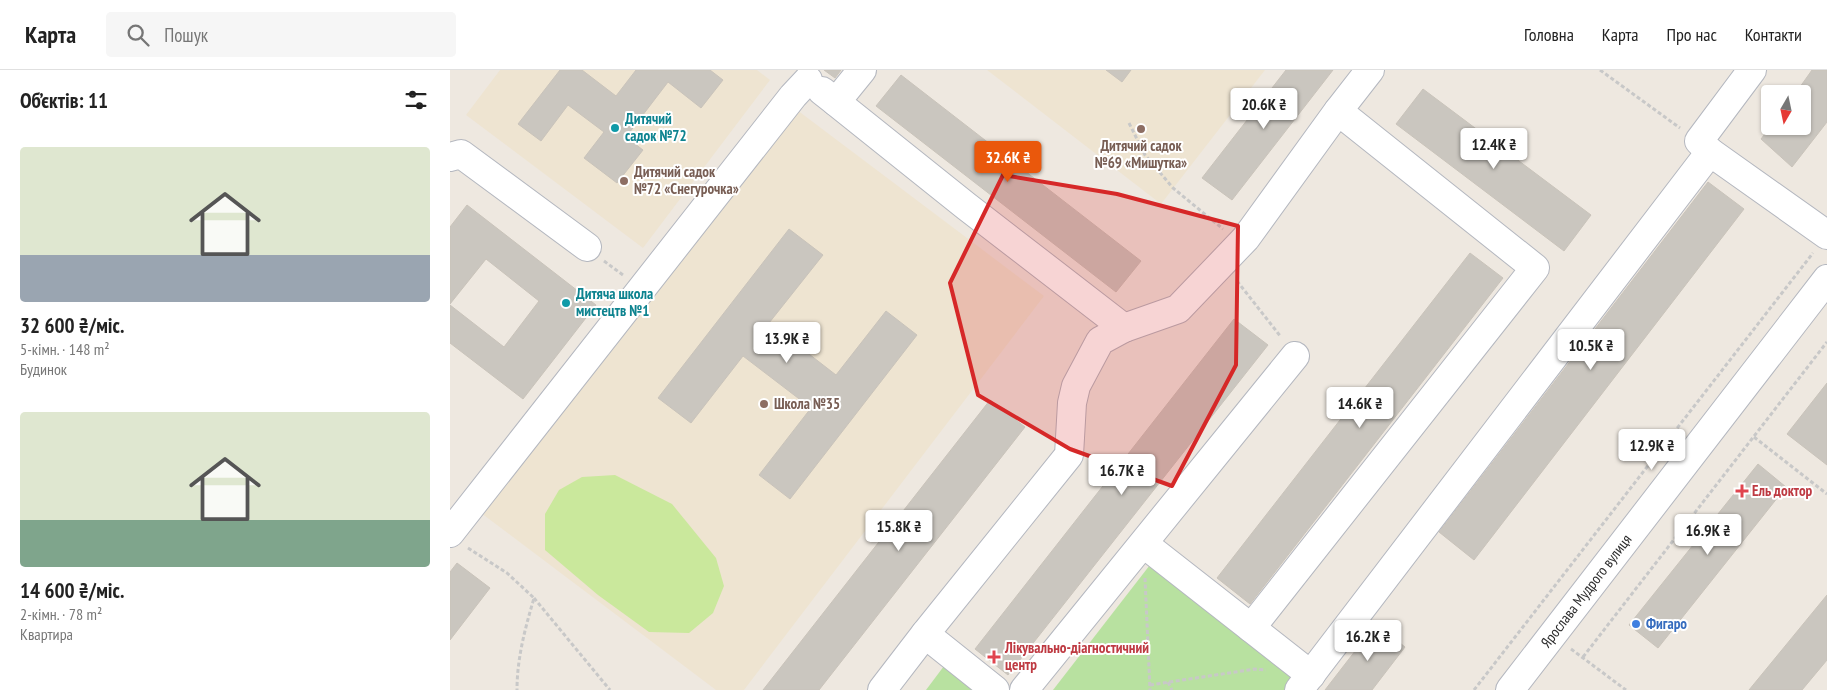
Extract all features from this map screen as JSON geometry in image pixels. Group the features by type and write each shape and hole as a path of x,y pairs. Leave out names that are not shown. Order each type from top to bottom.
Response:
{"street":[{"path":"836,102 862,70"},
{"path":"882,690 1069,454 1072,403 1076,386 1100,340 1124,328 1178,310 1232,253 1370,70"},
{"path":"1144,544 1251,628 1305,682 1705,147 1752,70"},
{"path":"458,540 641,290 793,96 802,75 966,206 1124,328"},
{"path":"1251,628 1535,268 1338,111"},
{"path":"1705,147 1827,235"},
{"path":"450,157 461,154 587,247"},
{"name":"Ярослава Мудрого вулиця","path":"1510,690 1825,285"},
{"path":"1024,690 1295,356"},
{"path":"925,634 995,690"}],"path":[{"path":"1600,70 1705,147"},
{"path":"1129,123 1145,155 1232,253 1295,356"},
{"path":"1474,690 1827,235"},
{"path":"587,247 641,290"},
{"path":"1583,657 1827,342"},
{"path":"1754,437 1827,494"},
{"path":"458,540 507,573 534,598 610,690"},
{"path":"1144,544 1150,690"},
{"path":"517,690 517,672 524,632 534,598"},
{"path":"1552,635 1626,690"},
{"path":"1150,684 1254,669 1267,670"},
{"path":"1168,682 1172,690"}],"highlighted area":[{"path":"1003,175 1117,194 1238,226 1236,365 1172,486 1070,449 978,395 950,283"}],"shaded area":[{"name":"Дитячий садок №72 «Снегурочка»","path":"500,70 757,70 770,80 643,248 466,115"},
{"name":"Дитячий садок №69 «Мишутка»","path":"987,70 1265,70 1161,204"},
{"name":"Школа №35","path":"797,110 1044,296 744,690 716,690 481,513"}],"green space":[{"path":"615,475 672,504 716,558 724,586 713,613 689,633 649,632 598,595 545,550 545,514 559,490 582,477"},
{"path":"1153,561 1297,673 1284,690 1053,690"},
{"path":"947,662 981,690 926,690"}],"building":[{"name":"Дитячий садок №72","path":"560,70 582,70 616,96 636,70 710,70 723,80 701,108 668,82 626,137 643,150 617,183 584,158 604,132 568,105 541,141 518,124"},
{"path":"824,70 841,70 835,78"},
{"path":"1106,70 1131,70 1122,82"},
{"path":"1286,70 1333,70 1232,200 1202,178"},
{"path":"1812,70 1827,70 1827,122 1792,167 1761,139 1764,135 1811,135 1811,85 1801,85"},
{"path":"901,75 1141,261 1116,292 876,106"},
{"path":"1423,89 1591,215 1564,251 1396,124"},
{"path":"1708,182 1744,209 1474,560 1439,532"},
{"name":"Дитяча школа мистецтв №1","path":"467,205 596,305 523,399 450,343 450,305 504,347 539,301 486,259 450,304 450,227"},
{"path":"789,229 823,255 769,323 836,375 886,311 917,335 790,499 759,475 811,408 743,356 691,423 658,398"},
{"path":"1470,253 1503,278 1250,604 1217,578"},
{"path":"1234,319 1268,345 1008,675 975,649"},
{"path":"1827,383 1827,465 1787,434"},
{"path":"990,400 1025,427 819,690 763,690"},
{"path":"1758,464 1786,487 1658,648 1629,625"},
{"path":"457,563 490,588 450,640 450,572"},
{"path":"1827,595 1827,660 1802,690 1749,690"},
{"path":"1376,624 1405,647 1372,690 1325,690"}],"place":[{"name":"Дитячий садок №72","path":"615,128"},
{"name":"Дитячий садок №69 «Мишутка»","path":"1141,129"},
{"name":"Дитячий садок №72 «Снегурочка»","path":"624,181"},
{"name":"Дитяча школа мистецтв №1","path":"566,303"},
{"name":"Школа №35","path":"764,404"},
{"name":"Ель доктор","path":"1742,491"},
{"name":"Фигаро","path":"1636,624"},
{"name":"Лікувально-діагностичний центр","path":"994,657"}]}
